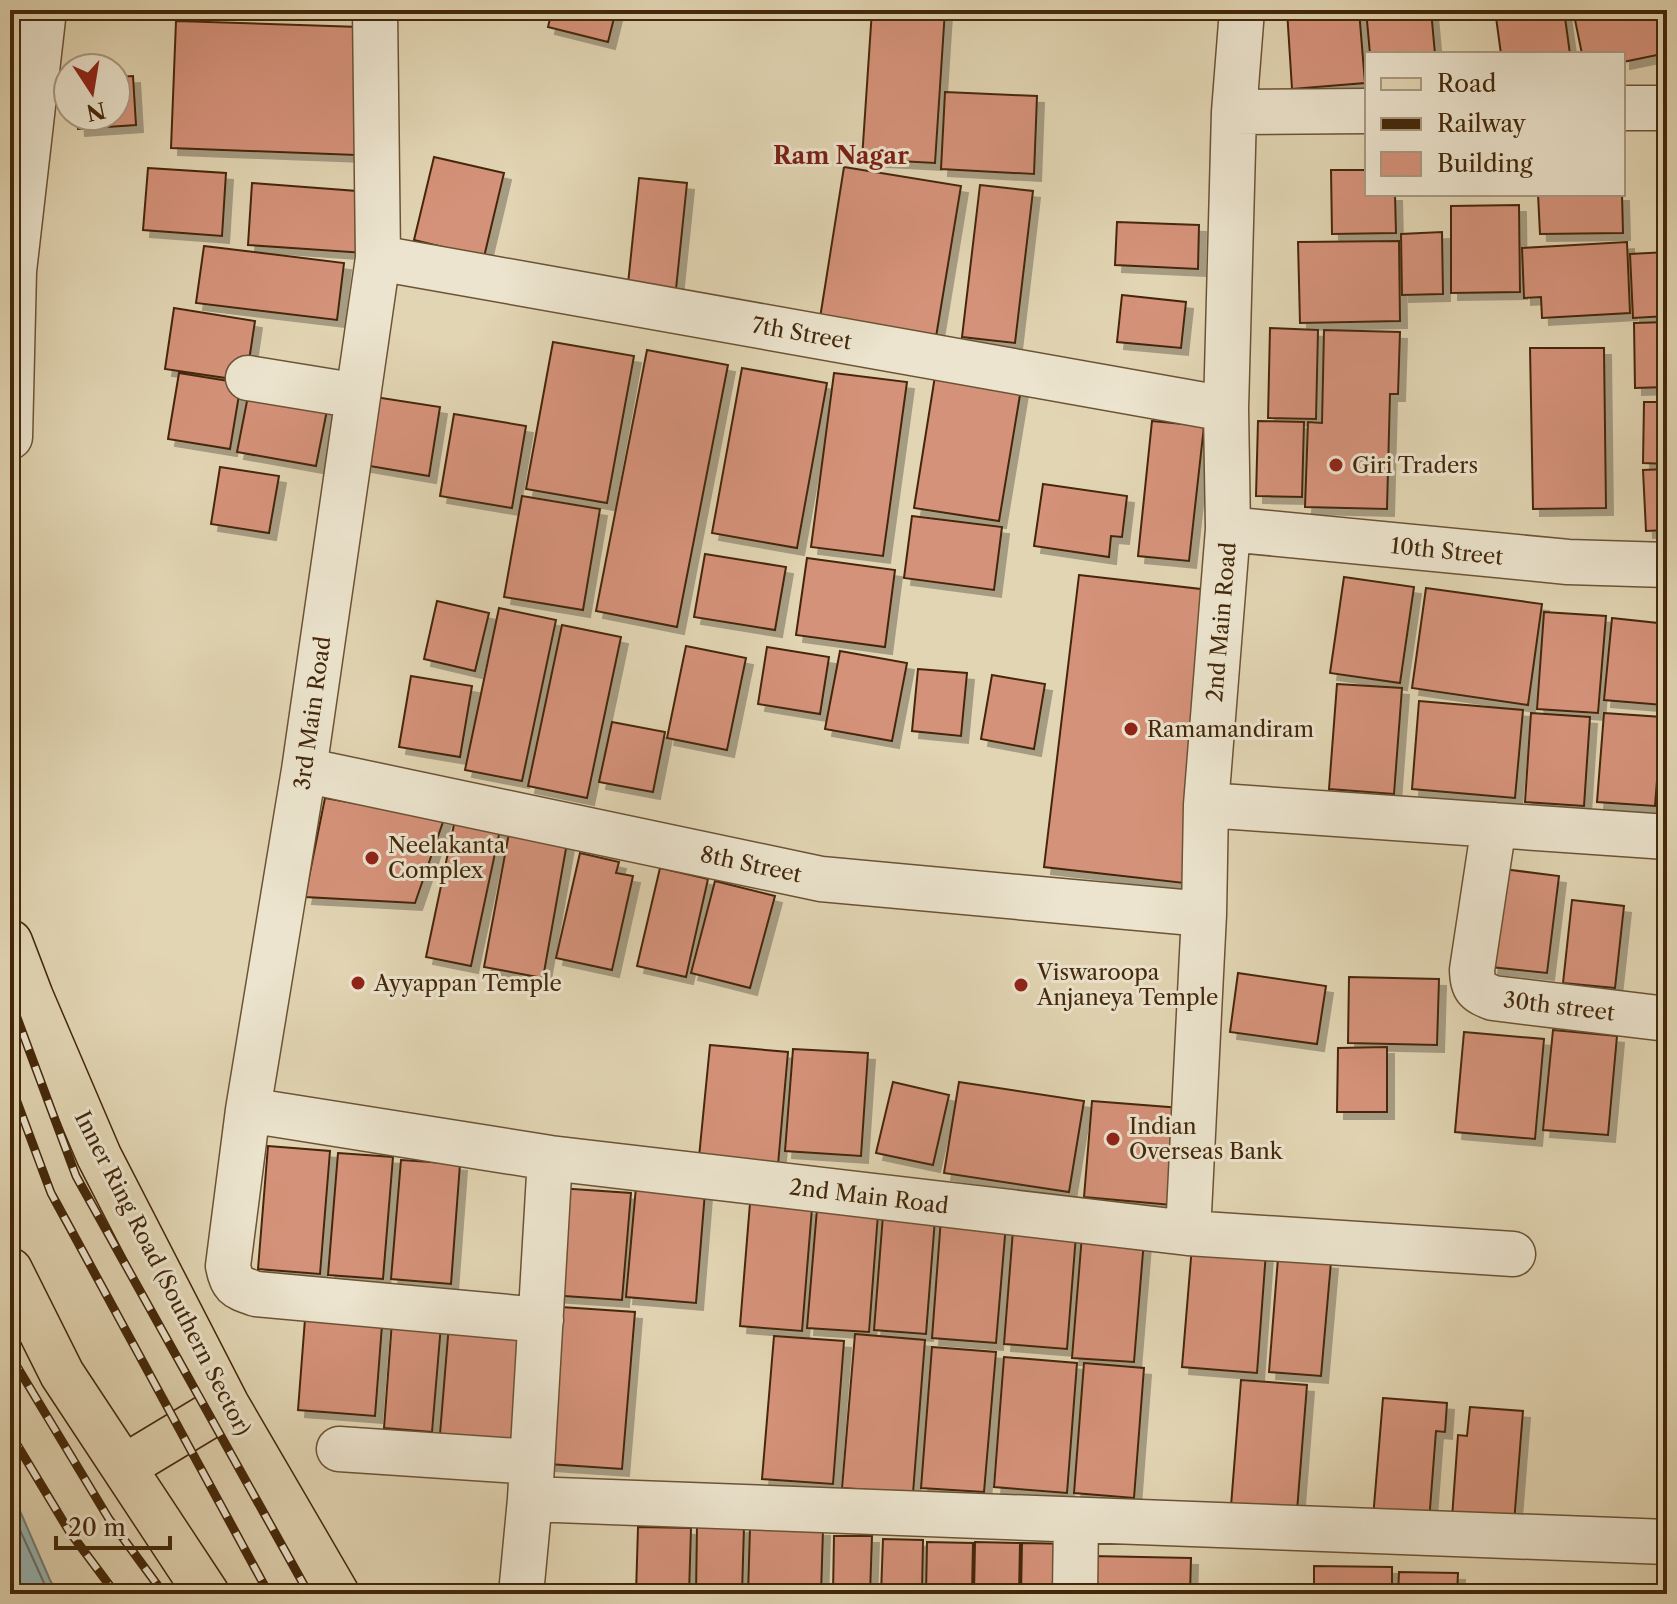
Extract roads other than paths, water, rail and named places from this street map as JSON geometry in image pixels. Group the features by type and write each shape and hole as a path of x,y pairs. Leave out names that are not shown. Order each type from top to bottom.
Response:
{"main road":[{"name":"Inner Ring Road (Southern Sector)","path":"10,942 99,1156 227,1405 337,1594"},
{"path":"10,1270 62,1374 207,1594"},
{"path":"124,1467 227,1405"}],"street":[{"path":"10,437 14,271 44,10"},
{"name":"3rd Main Road","path":"375,10 378,258 304,770 248,1110 228,1266 231,1281 239,1288 256,1294 541,1320"},
{"name":"2nd Main Road","path":"1188,1233 1204,914 1206,805 1228,529 1226,409 1234,112 1242,10"},
{"path":"1625,108 1667,108"},
{"path":"1234,112 1365,111"},
{"name":"7th Street","path":"378,258 1226,409"},
{"path":"248,378 358,396"},
{"name":"10th Street","path":"1228,529 1568,562 1667,565"},
{"name":"8th Street","path":"304,770 821,879 1204,914"},
{"path":"1206,805 1667,837"},
{"name":"30th street","path":"1494,825 1472,970 1473,985 1479,992 1493,998 1667,1019"},
{"path":"248,1110 550,1158 531,1480 521,1594"},
{"name":"2nd Main Road","path":"550,1158 1188,1233 1513,1254"},
{"path":"339,1449 531,1480 1076,1520 1667,1542"},
{"path":"1075,1594 1076,1520"}],"water":[{"path":"10,1488 50,1580 58,1594 10,1594"}],"railway":[{"path":"10,999 76,1176 309,1594"},
{"path":"10,1083 51,1193 269,1594"},
{"path":"10,1355 109,1519 164,1594"},
{"path":"10,1433 69,1531 116,1594"}],"place":[{"name":"Giri Traders","path":"1336,465"},
{"name":"Ramamandiram","path":"1131,729"},
{"name":"Neelakanta Complex","path":"372,858"},
{"name":"Ayyappan Temple","path":"358,983"},
{"name":"Viswaroopa Anjaneya Temple","path":"1021,985"},
{"name":"Indian Overseas Bank","path":"1113,1139"}],"district":[{"name":"Ram Nagar","path":"841,156"}]}
